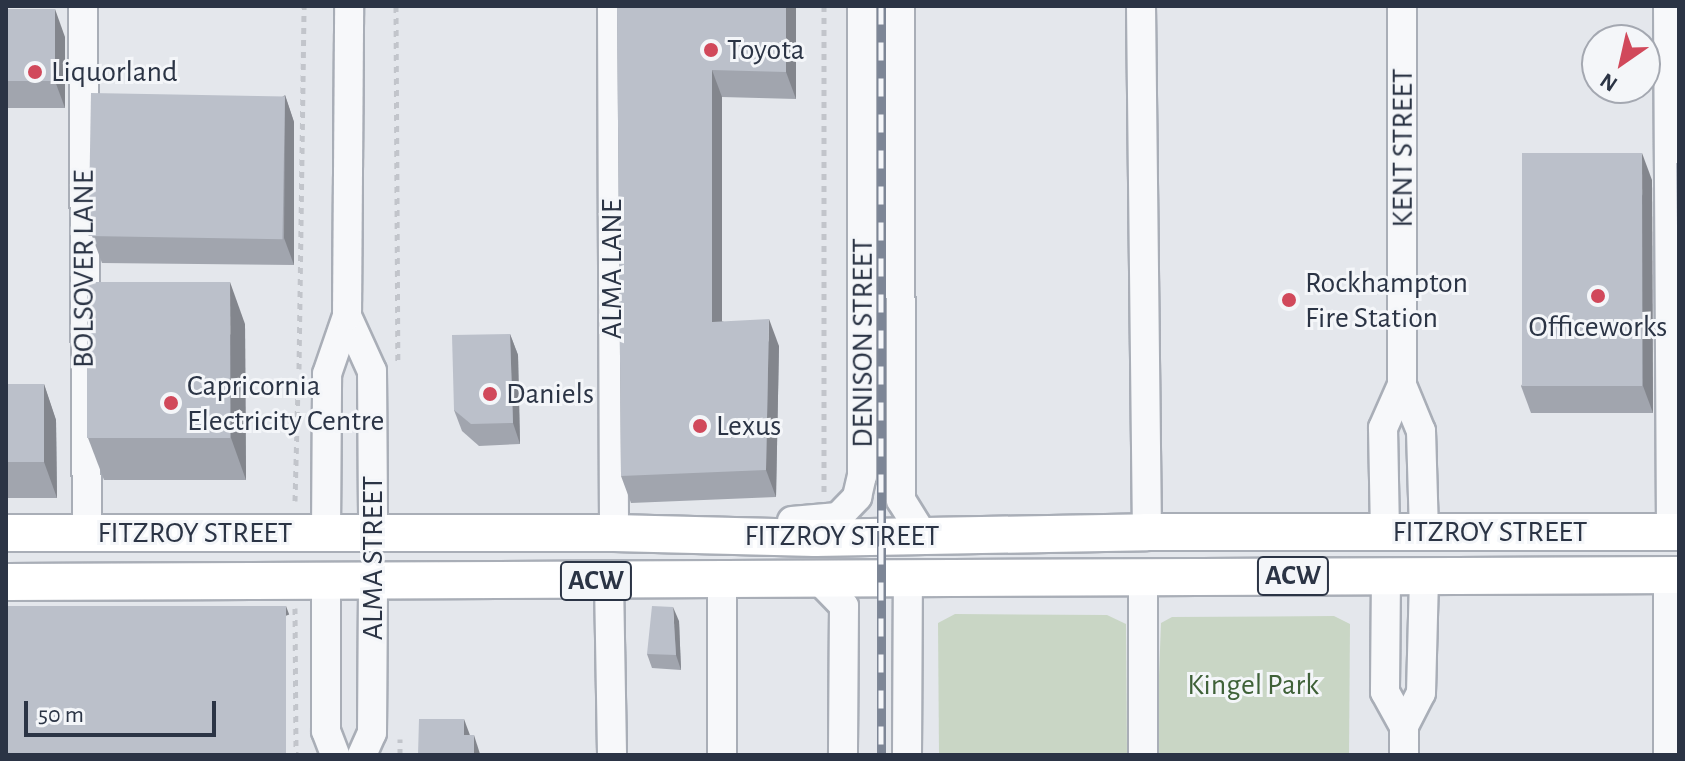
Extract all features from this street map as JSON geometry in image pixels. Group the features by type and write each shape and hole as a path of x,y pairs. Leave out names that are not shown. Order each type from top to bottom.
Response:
{"main road":[{"name":"ALMA STREET","path":"373,532 373,581"},
{"name":"FITZROY STREET","path":"6,533 614,533 924,537 1147,532 1675,532"},
{"name":"KENT STREET","path":"1385,532 1386,575"},
{"name":"KENT STREET","path":"1424,532 1424,575"},
{"name":"ALMA STREET","path":"326,533 326,581"},
{"name":"FITZROY STREET","path":"11,583 1673,575"}],"street":[{"name":"BOLSOVER LANE","path":"83,6 87,533"},
{"name":"ALMA STREET","path":"326,533 327,374 347,316 349,6"},
{"name":"ALMA LANE","path":"612,6 614,533"},
{"name":"DENISON STREET","path":"684,536 829,520 847,511 857,497 864,454 862,6"},
{"name":"DENISON STREET","path":"900,6 901,500 924,537"},
{"path":"1141,6 1147,532"},
{"name":"KENT STREET","path":"1402,6 1402,385 1421,431 1424,532"},
{"path":"1668,6 1675,532"},
{"name":"ALMA STREET","path":"347,316 372,371 373,532"},
{"name":"KENT STREET","path":"1385,532 1383,428 1402,385"},
{"name":"KENT STREET","path":"1386,575 1385,692 1404,726"},
{"name":"KENT STREET","path":"1404,755 1404,726 1421,693 1424,575"},
{"path":"1668,755 1673,575"},
{"path":"1143,577 1143,755"},
{"path":"819,580 844,606 843,755"},
{"path":"907,755 908,580"},
{"name":"ALMA STREET","path":"326,581 326,731 335,755"},
{"name":"ALMA STREET","path":"362,755 372,733 373,581"},
{"path":"609,581 612,755"},
{"path":"722,581 722,755"}],"path":[{"path":"295,501 304,6"},
{"path":"396,6 398,379"},
{"path":"824,6 824,498"},
{"path":"295,608 296,755"}],"green space":[{"name":"Kingel Park","path":"955,614 1107,615 1126,624 1127,755 939,755 938,623"},
{"name":"Kingel Park","path":"1334,616 1350,624 1349,755 1156,755 1161,623 1172,617"}],"building":[{"path":"617,6 786,6 786,72 712,70 712,322 769,319 766,470 621,476"},
{"path":"6,9 55,9 55,81 6,81"},
{"path":"91,93 285,96 282,239 89,236"},
{"name":"Officeworks","path":"1522,153 1642,153 1642,386 1522,386"},
{"path":"1676,163 1679,163 1677,226"},
{"name":"Capricornia Electricity Centre","path":"87,282 230,282 230,438 87,438"},
{"name":"Daniels","path":"510,334 513,423 471,424 454,410 452,335"},
{"path":"1679,373 1679,460 1678,460"},
{"path":"6,384 44,384 44,462 6,462"},
{"path":"6,606 286,606 286,755 6,755"},
{"path":"652,606 673,607 676,655 647,654"},
{"path":"419,719 464,719 464,735 474,735 474,755 418,755"}],"railway":[{"path":"881,6 881,755"}],"place":[{"name":"Toyota","path":"711,50"},
{"name":"Liquorland","path":"35,72"},
{"name":"Officeworks","path":"1598,296"},
{"name":"Rockhampton Fire Station","path":"1289,300"},
{"name":"Daniels","path":"490,394"},
{"name":"Capricornia Electricity Centre","path":"171,403"},
{"name":"Lexus","path":"700,426"}]}
